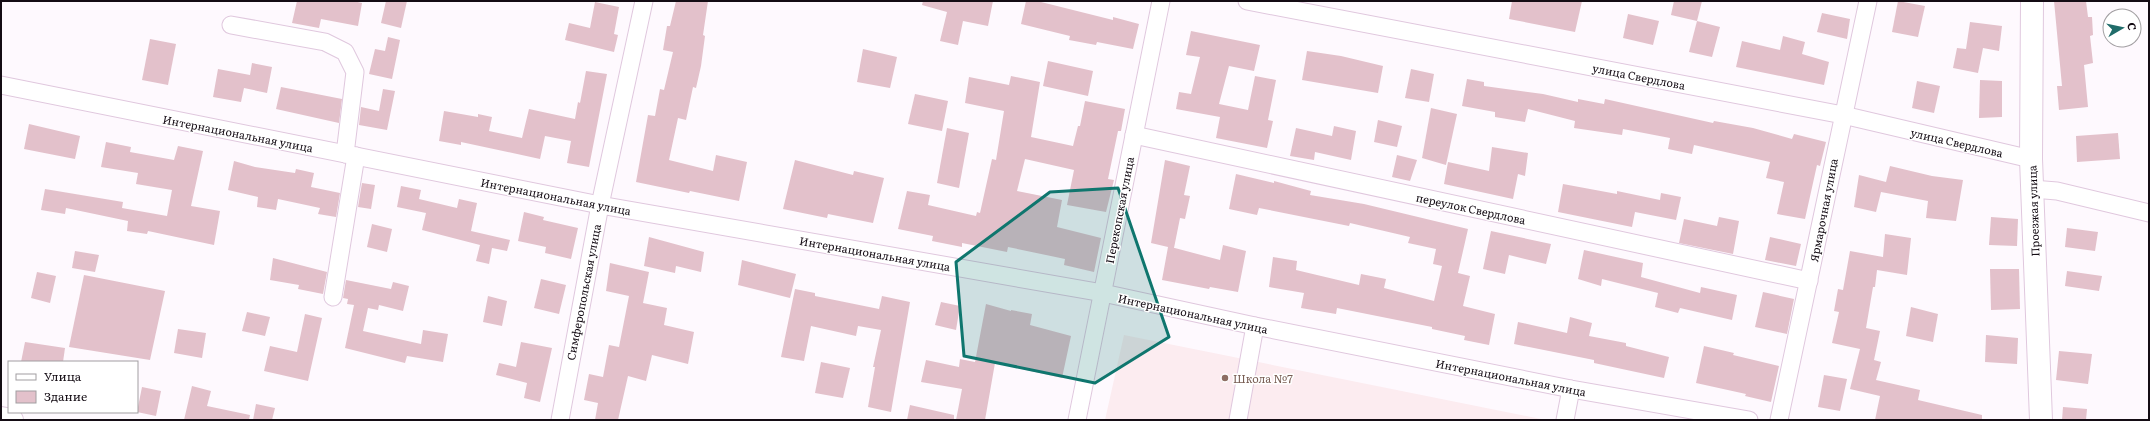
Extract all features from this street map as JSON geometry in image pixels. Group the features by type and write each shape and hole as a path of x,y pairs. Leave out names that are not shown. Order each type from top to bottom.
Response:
{"main road":[{"name":"Проезжая улица","path":"2032,1 2031,159 2041,420"},
{"path":"1,418 12,420"}],"street":[{"name":"Симферопольская улица","path":"560,420 600,205 644,1"},
{"name":"Перекопская улица","path":"1077,420 1161,1"},
{"name":"улица Свердлова","path":"1246,1 1843,116 2031,159"},
{"name":"Ярмарочная улица","path":"1779,420 1868,1"},
{"path":"231,25 325,42 345,52 355,72 351,155 333,297"},
{"name":"Интернациональная улица","path":"1,85 600,205 1102,293 1255,326 1571,389 1749,420"},
{"name":"переулок Свердлова","path":"1134,135 1809,281"},
{"path":"2032,189 2057,191 2149,213"},
{"path":"1238,420 1255,326"},
{"path":"1565,420 1571,389"}],"highlighted area":[{"path":"1118,188 1169,337 1095,383 964,356 956,262 1050,192"}],"shaded area":[{"name":"Школа №7","path":"1124,335 1546,420 1105,420"}],"building":[{"path":"297,1 353,1 362,3 358,26 321,19 319,28 292,23"},
{"path":"386,1 407,1 401,28 381,23"},
{"path":"676,1 708,1 703,35 705,36 701,66 696,88 693,87 686,120 678,118 669,160 713,171 716,155 747,162 739,201 690,191 689,193 636,182 648,115 655,116 660,89 664,90 673,52 663,50 667,26 670,26"},
{"path":"923,1 993,1 988,26 963,21 958,45 940,41 947,12 922,5"},
{"path":"1026,1 1037,1 1113,20 1113,17 1139,24 1133,49 1097,42 1096,45 1069,40 1070,36 1021,24"},
{"path":"1512,1 1582,1 1575,32 1509,19"},
{"path":"1674,1 1702,1 1697,21 1671,15"},
{"path":"1898,1 1925,6 1918,37 1892,32"},
{"path":"2054,1 2086,1 2088,17 2092,17 2093,35 2090,36 2093,63 2084,65 2088,107 2059,110 2057,86 2062,86"},
{"path":"595,2 619,7 614,34 618,35 614,52 565,40 569,23 590,28"},
{"path":"1822,13 1850,19 1847,39 1817,32"},
{"path":"1628,14 1659,21 1653,45 1623,38"},
{"path":"1697,21 1720,27 1712,57 1689,52"},
{"path":"1970,22 2002,26 1999,51 1983,48 1978,73 1953,68 1957,48 1966,49"},
{"path":"1191,31 1260,45 1254,71 1229,66 1219,104 1248,110 1255,76 1276,80 1268,120 1273,121 1267,148 1216,138 1220,117 1176,109 1179,92 1191,94 1200,57 1186,55"},
{"path":"1783,36 1805,42 1802,54 1829,62 1824,85 1736,67 1742,41 1780,50"},
{"path":"388,37 400,40 392,79 369,74 375,49 385,51"},
{"path":"150,39 176,44 168,85 142,80"},
{"path":"863,49 897,57 890,88 857,82"},
{"path":"1307,51 1341,56 1383,66 1378,93 1302,80"},
{"path":"1048,61 1093,71 1088,96 1043,86"},
{"path":"252,63 272,67 267,93 244,88 241,102 213,97 218,69 250,75"},
{"path":"1411,69 1434,74 1429,102 1405,98"},
{"path":"586,71 607,74 589,167 567,163 571,141 545,136 540,159 461,142 461,145 439,141 444,111 478,117 478,114 492,117 489,131 522,138 529,109 575,119 578,102 580,103"},
{"path":"1011,76 1040,82 1031,137 1073,146 1078,126 1080,126 1085,101 1125,109 1121,131 1118,131 1108,179 1114,180 1106,212 1067,205 1074,170 1025,159 1017,191 1062,200 1057,227 1101,238 1094,272 1064,265 1065,259 1008,247 1007,252 962,243 962,247 932,241 933,236 898,229 907,191 930,195 928,205 976,216 977,212 980,213 992,159 996,160 1004,111 965,103 969,77 1009,85"},
{"path":"1467,79 1484,82 1484,86 1543,94 1578,102 1578,99 1604,104 1605,99 1713,123 1714,121 1753,128 1792,139 1794,134 1826,142 1820,166 1817,165 1805,219 1777,214 1784,182 1766,178 1770,162 1694,145 1692,154 1668,149 1670,138 1623,129 1622,135 1574,128 1575,121 1528,109 1525,122 1495,117 1495,112 1462,106"},
{"path":"1980,80 2002,81 2002,117 1979,118"},
{"path":"1917,81 1940,86 1934,113 1912,108"},
{"path":"281,87 342,99 339,123 276,109"},
{"path":"383,89 395,91 387,130 359,125 361,107 379,111"},
{"path":"915,94 948,101 942,131 908,124"},
{"path":"1431,108 1457,114 1446,165 1422,158"},
{"path":"1378,120 1402,126 1397,147 1374,142"},
{"path":"29,124 80,136 75,159 24,149"},
{"path":"1334,126 1356,131 1351,160 1315,152 1314,160 1290,156 1296,128 1332,136"},
{"path":"947,128 969,133 959,188 937,183"},
{"path":"2118,133 2120,159 2077,162 2076,136"},
{"path":"106,142 131,147 130,152 174,160 178,146 203,151 191,206 220,211 214,245 148,231 147,234 127,231 128,221 66,208 65,214 41,210 45,189 123,202 122,208 167,216 172,190 136,184 138,173 101,167"},
{"path":"1492,147 1528,153 1525,176 1518,174 1513,199 1444,184 1448,162 1489,171"},
{"path":"1397,155 1417,160 1410,181 1392,177"},
{"path":"795,160 853,175 854,171 884,178 873,223 828,214 827,218 783,209"},
{"path":"1165,160 1190,166 1184,195 1190,196 1185,219 1180,218 1174,248 1220,260 1223,245 1246,251 1238,292 1210,287 1209,289 1162,280 1168,247 1151,243"},
{"path":"234,161 255,167 295,173 296,169 314,173 311,187 340,193 336,217 318,214 320,208 278,199 276,210 257,207 258,197 228,190"},
{"path":"1890,166 1932,176 1963,180 1956,221 1926,218 1928,201 1881,192 1876,212 1854,207 1859,175 1886,182"},
{"path":"1236,174 1274,183 1274,181 1311,191 1310,195 1364,204 1468,229 1458,273 1470,276 1463,306 1495,314 1489,345 1464,340 1465,336 1432,329 1432,327 1337,308 1336,314 1301,308 1304,293 1269,287 1273,257 1297,261 1296,270 1359,285 1361,274 1386,279 1384,288 1434,301 1442,266 1433,264 1436,249 1408,243 1410,237 1350,223 1349,226 1259,208 1257,215 1229,209"},
{"path":"362,183 375,185 371,209 358,207"},
{"path":"1563,184 1617,194 1617,191 1660,200 1661,193 1681,197 1676,220 1635,212 1632,227 1558,212"},
{"path":"401,186 421,190 419,199 457,208 459,199 477,203 471,231 510,240 507,251 492,248 489,264 476,261 480,245 422,230 426,213 397,207"},
{"path":"524,212 544,217 543,220 578,228 571,259 545,253 546,247 518,241"},
{"path":"1719,217 1739,221 1733,254 1679,243 1684,219 1717,226"},
{"path":"1991,217 2018,219 2017,246 1989,245"},
{"path":"372,224 392,229 387,252 367,247"},
{"path":"2067,228 2098,232 2095,251 2065,247"},
{"path":"1491,231 1551,244 1546,264 1509,255 1505,274 1483,269"},
{"path":"1885,234 1911,238 1907,275 1877,270 1875,287 1873,287 1866,328 1880,331 1874,360 1881,362 1876,380 1920,390 1918,400 1982,415 1982,420 1875,420 1880,396 1850,389 1860,349 1832,343 1839,312 1834,311 1838,289 1843,290 1850,251 1883,257"},
{"path":"649,237 704,252 701,272 676,266 675,273 644,266"},
{"path":"1770,237 1801,244 1796,266 1765,260"},
{"path":"1584,250 1643,263 1641,277 1700,293 1701,287 1737,295 1732,320 1680,308 1678,313 1655,307 1658,293 1602,279 1601,286 1578,279"},
{"path":"75,251 99,255 95,272 72,268"},
{"path":"273,258 327,272 323,294 298,289 299,285 270,280"},
{"path":"742,260 796,274 790,298 738,285"},
{"path":"610,263 649,272 643,303 667,308 664,325 694,332 688,364 652,355 646,381 628,376 618,420 595,420 598,403 584,400 589,374 603,377 609,345 619,347 629,296 606,291"},
{"path":"1990,269 2019,269 2020,309 1991,310"},
{"path":"2067,271 2102,276 2099,291 2065,286"},
{"path":"37,272 56,276 50,303 31,298"},
{"path":"84,275 165,291 150,360 69,347"},
{"path":"541,279 566,285 559,314 534,308"},
{"path":"346,280 391,289 393,282 409,286 403,311 379,305 378,310 368,308 363,331 421,344 423,330 448,334 443,362 407,356 405,363 345,348 354,305 347,304 348,299 343,298"},
{"path":"795,289 815,293 815,296 879,309 882,296 910,302 891,412 868,407 875,367 873,367 881,330 858,326 856,336 811,326 804,361 781,357"},
{"path":"1763,292 1794,299 1787,334 1755,327"},
{"path":"488,296 507,301 502,326 483,322"},
{"path":"941,302 960,306 956,330 935,325"},
{"path":"986,304 1011,311 1032,314 1030,325 1071,336 1062,378 995,363 985,420 956,420 962,389 921,382 926,360 959,367 960,359 975,362"},
{"path":"1911,307 1938,314 1933,342 1906,336"},
{"path":"247,312 270,317 265,336 242,331"},
{"path":"305,314 322,318 308,381 264,371 270,346 297,352"},
{"path":"1570,317 1592,323 1589,336 1626,343 1626,346 1669,357 1664,378 1594,363 1594,360 1514,344 1518,322 1567,333"},
{"path":"178,329 206,333 202,358 174,353"},
{"path":"1986,335 2018,338 2017,364 1985,362"},
{"path":"25,342 65,348 63,361 21,361"},
{"path":"521,342 552,348 540,402 524,398 527,383 496,375 499,363 516,367"},
{"path":"1704,346 1734,353 1733,355 1779,366 1771,402 1745,396 1746,394 1696,383"},
{"path":"2059,351 2092,354 2088,384 2056,380"},
{"path":"821,362 850,368 843,398 815,393"},
{"path":"1824,375 1847,379 1840,411 1818,407"},
{"path":"192,386 211,391 207,406 250,415 249,420 184,420"},
{"path":"142,387 161,391 156,416 138,412"},
{"path":"256,404 275,408 272,420 253,420"},
{"path":"910,405 954,415 954,420 907,420"},
{"path":"2063,407 2087,409 2086,420 2062,420"}],"place":[{"name":"Школа №7","path":"1225,378"}]}
